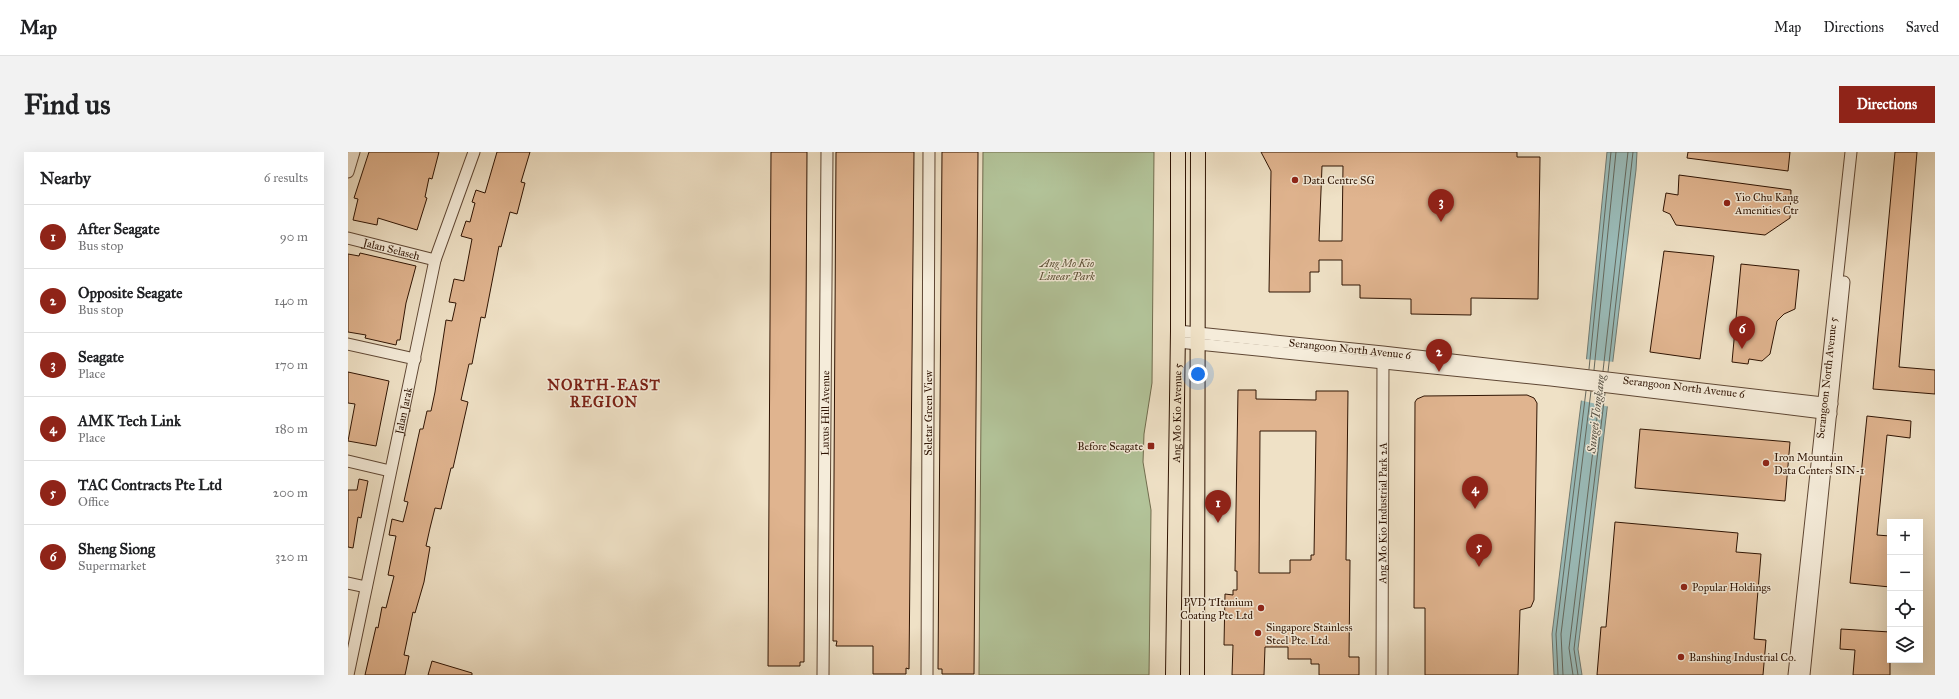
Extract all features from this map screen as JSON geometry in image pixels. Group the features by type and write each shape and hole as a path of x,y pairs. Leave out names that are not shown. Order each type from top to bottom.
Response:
{"main road":[{"name":"Ang Mo Kio Avenue 5","path":"1173,675 1178,337 1178,152"},
{"name":"Ang Mo Kio Avenue 5","path":"1197,675 1198,152"}],"street":[{"path":"348,172 354,152"},
{"name":"Jalan Jarak","path":"348,675 435,260 474,152"},
{"name":"Luxus Hill Avenue","path":"823,675 827,152"},
{"name":"Seletar Green View","path":"927,675 929,152"},
{"name":"Serangoon North Avenue 5","path":"1804,675 1851,152"},
{"name":"Serangoon North Avenue 5","path":"1794,675 1858,152"},
{"name":"Jalan Selaseh","path":"348,238 435,260"},
{"name":"Serangoon North Avenue 6","path":"1178,337 1383,357 1551,376 1637,386 1714,399 1827,408"},
{"path":"348,344 414,359"},
{"name":"Ang Mo Kio Industrial Park 2A","path":"1382,675 1383,357"},
{"path":"348,461 390,471"},
{"path":"348,582 366,587"}],"green space":[{"name":"Ang Mo Kio Linear Park","path":"983,152 1154,152 1152,383 1144,434 1143,462 1151,510 1149,675 979,675"}],"water":[{"name":"Sungei Tongkang","path":"1607,152 1637,152 1636,170 1578,649 1582,675 1554,675 1552,634 1586,364"}],"pier":[{"path":"1584,359 1615,362 1610,407 1579,400"}],"building":[{"path":"369,152 439,152 432,179 429,178 425,197 427,198 417,230 378,218 377,225 353,220 358,199 354,198"},
{"path":"497,152 530,152 521,182 525,183 517,214 510,212 501,247 499,246 485,318 481,317 472,364 469,364 461,400 468,402 453,468 451,468 441,509 435,508 430,528 426,546 430,547 424,582 415,613 413,612 404,655 409,656 405,675 365,675 376,627 378,628 382,607 386,608 394,576 388,575 396,536 389,535 392,519 403,522 408,502 404,501 420,429 423,429 427,411 431,411 446,320 452,321 456,303 449,302 454,279 464,281 472,239 461,236 466,221 470,222 475,203 472,202 476,190 485,193"},
{"path":"771,152 807,152 804,662 800,662 800,666 768,666"},
{"path":"836,152 914,152 909,669 906,668 906,674 873,674 873,646 836,646 837,641 833,641"},
{"path":"942,152 978,152 974,674 942,674 942,669 938,669"},
{"path":"1261,152 1517,152 1517,157 1540,157 1538,299 1471,298 1471,315 1411,314 1411,299 1360,298 1360,285 1342,285 1342,260 1319,260 1319,272 1310,272 1310,292 1269,292 1271,171","holes":["1322,166 1343,166 1342,241 1319,241"]},
{"path":"1688,152 1790,152 1788,171 1687,158"},
{"path":"1895,152 1917,152 1899,367 1935,370 1935,394 1873,389"},
{"name":"Yio Chu Kang Amenities Ctr","path":"1679,175 1791,190 1790,218 1765,235 1676,225 1670,214 1663,211 1666,193 1678,195"},
{"path":"1664,251 1714,256 1700,359 1650,352"},
{"path":"360,253 416,266 406,303 400,340 397,340 396,345 365,338 366,335 348,332 348,254 359,256"},
{"path":"1741,264 1799,270 1795,309 1784,314 1777,321 1770,354 1762,361 1749,359 1748,364 1732,362"},
{"path":"348,372 389,381 376,446 348,441 355,404 348,403"},
{"path":"1238,390 1256,390 1256,399 1316,400 1316,391 1348,391 1346,560 1350,560 1349,657 1359,657 1359,675 1319,675 1319,664 1311,664 1311,659 1288,659 1288,647 1265,647 1264,675 1232,675 1233,645 1224,645 1225,594 1233,595 1233,590 1237,590 1237,571 1235,571","holes":["1260,431 1316,431 1314,555 1311,555 1311,560 1290,560 1290,573 1259,573"]},
{"path":"1527,395 1534,398 1537,403 1534,600 1531,607 1520,610 1518,675 1425,675 1425,608 1414,608 1415,402 1417,399 1424,396"},
{"path":"1867,416 1911,421 1910,438 1887,435 1877,535 1887,536 1887,587 1850,583"},
{"path":"1640,429 1790,442 1785,501 1635,488"},
{"path":"359,479 368,481 361,518 358,517 353,548 348,547 348,490 357,490"},
{"name":"Popular Holdings","path":"1615,522 1738,533 1736,552 1761,554 1754,639 1766,640 1763,675 1597,675 1601,627 1606,627"},
{"path":"1841,629 1887,632 1887,663 1890,663 1890,675 1853,675 1855,650 1840,649"},
{"path":"432,661 472,673 472,675 428,675"}],"place":[{"name":"Data Centre SG","path":"1295,180"},
{"name":"Yio Chu Kang Amenities Ctr","path":"1727,203"},
{"name":"Seagate","path":"1441,222"},
{"name":"Sheng Siong","path":"1742,349"},
{"name":"Opposite Seagate","path":"1439,372"},
{"name":"Before Seagate","path":"1151,446"},
{"name":"Iron Mountain Data Centers SIN-1","path":"1766,463"},
{"name":"AMK Tech Link","path":"1475,509"},
{"name":"After Seagate","path":"1218,523"},
{"name":"TAC Contracts Pte Ltd","path":"1479,567"},
{"name":"Popular Holdings","path":"1684,587"},
{"name":"PVD TItanium Coating Pte Ltd","path":"1261,608"},
{"name":"Singapore Stainless Steel Pte. Ltd.","path":"1258,633"},
{"name":"Banshing Industrial Co.","path":"1681,657"}],"district":[{"name":"NORTH-EAST REGION","path":"604,394"}]}
